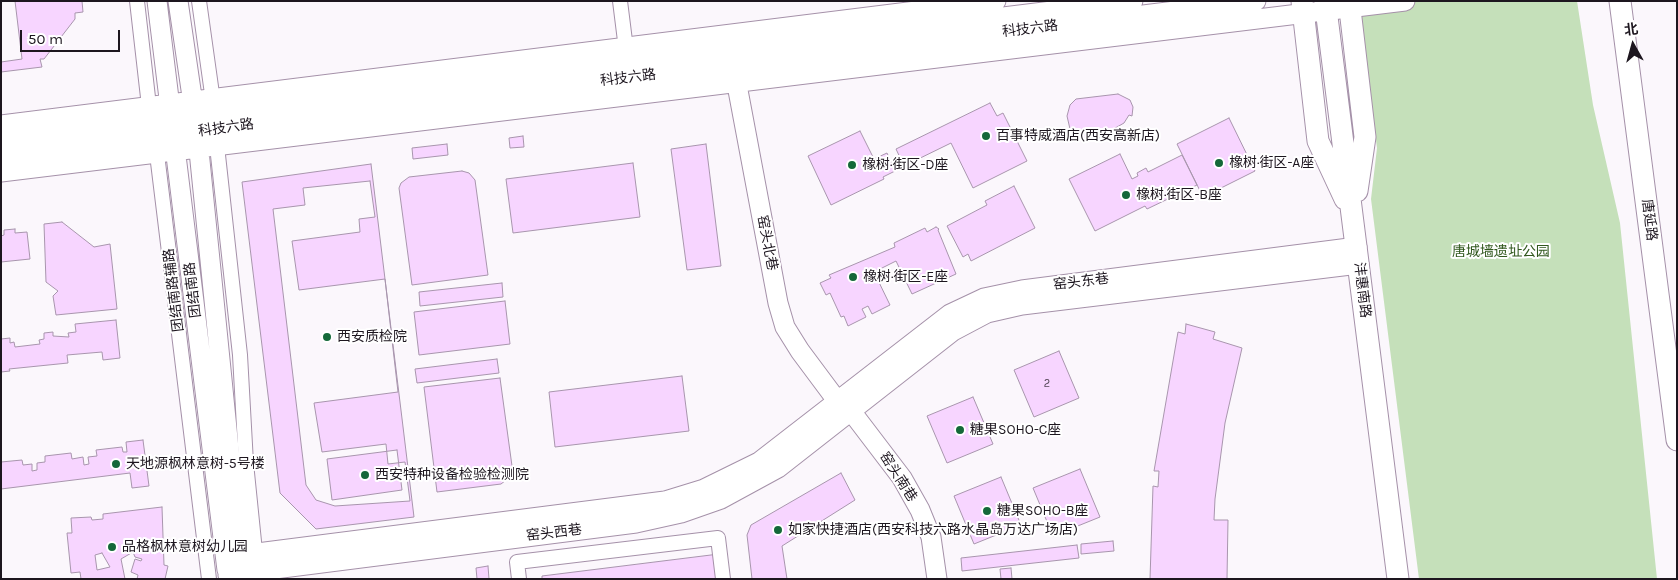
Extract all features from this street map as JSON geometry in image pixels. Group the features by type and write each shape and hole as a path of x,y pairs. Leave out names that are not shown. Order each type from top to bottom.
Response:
{"main road":[{"name":"团结南路","path":"157,1 173,127 238,570"},
{"name":"团结南路","path":"178,1 205,123 238,570"},
{"path":"1,125 153,129 173,127 628,63 996,1"},
{"name":"科技六路","path":"734,66 1134,1"},
{"name":"科技六路","path":"1,140 173,127 628,63 734,66 1256,1"},
{"path":"205,123 1302,7 1405,1"},
{"name":"唐延路","path":"1620,1 1677,440"},
{"path":"1349,5 1365,137 1353,216"},
{"name":"沣惠南路","path":"1325,6 1398,579"},
{"path":"1302,7 1318,141 1353,216"},
{"name":"窑头北巷","path":"734,66 778,303 786,327 800,351 844,407"},
{"path":"1,172 153,129"},
{"name":"科技六路","path":"1,156 153,129"},
{"name":"窑头东巷","path":"844,407 950,314 984,298 1022,290 1358,255"},
{"name":"窑头西巷","path":"238,570 665,501 704,489 758,462 844,407"},
{"name":"窑头南巷","path":"844,407 902,478 920,510 930,537 937,579"}],"street":[{"name":"团结南路辅路","path":"136,1 153,129 238,570"},
{"path":"199,1 205,123"},
{"path":"620,1 628,63"},
{"path":"519,579 517,562 718,538 723,579"}],"green space":[{"name":"唐城墙遗址公园","path":"1358,1 1577,1 1593,105 1620,223 1657,579 1419,579 1371,199 1377,148"}],"building":[{"path":"1,1 15,1 22,59 1,62"},
{"path":"1,1 82,1 83,12 75,13 75,19 44,59 40,59 42,67 1,72"},
{"path":"1118,94 1130,100 1133,107 1132,116 1129,115 1124,123 1105,136 1087,142 1076,137 1070,129 1067,116 1070,105 1076,99"},
{"path":"990,103 997,116 1003,113 1027,161 973,188 951,143 904,166 896,149"},
{"name":"橡树·街区-A座","path":"1229,118 1255,171 1203,197 1177,144"},
{"name":"橡树·街区-D座","path":"860,131 874,159 887,153 895,171 883,177 884,179 831,205 808,156"},
{"path":"523,136 524,147 510,148 509,138"},
{"path":"447,144 448,155 413,159 412,148"},
{"path":"706,144 721,266 687,270 671,149"},
{"name":"橡树·街区-B座","path":"1120,154 1132,179 1138,176 1137,173 1146,168 1148,172 1182,155 1197,185 1147,209 1145,206 1095,231 1069,179"},
{"path":"633,163 640,217 513,233 506,179"},
{"name":"西安质检院","path":"371,164 414,517 316,529 280,493 242,182"},
{"path":"462,171 469,173 475,180 488,275 412,285 399,188 401,183 409,177"},
{"path":"370,181 375,217 359,219 360,232 292,241 299,290 385,279 398,392 314,403 322,452 386,444 388,464 405,462 410,501 335,506 316,500 306,485 273,209 305,205 303,188"},
{"path":"1014,186 1035,228 971,261 968,254 963,257 947,226 987,205 985,201"},
{"path":"62,222 94,247 110,244 117,309 56,315 53,296 58,291 46,282 44,224"},
{"name":"橡树·街区-E座","path":"936,227 939,229 956,274 912,294 896,261 874,272 890,305 872,314 868,306 862,309 866,317 848,326 844,316 841,317 830,293 826,295 820,283 831,278 829,275 895,247 894,243 925,228 927,232"},
{"path":"15,229 15,233 27,232 30,259 1,262 1,236 4,235 4,230"},
{"path":"502,283 503,297 420,306 419,292"},
{"path":"505,301 510,344 419,355 414,312"},
{"path":"116,320 120,358 103,360 102,352 67,355 68,363 9,369 10,371 1,372 1,339 10,338 10,343 14,342 15,347 40,344 39,340 44,339 44,333 53,332 53,336 69,337 68,333 76,332 75,324"},
{"path":"1186,324 1215,332 1213,339 1242,348 1225,423 1215,499 1214,520 1228,520 1227,579 1150,579 1153,486 1158,487 1159,471 1154,471 1178,332 1185,334"},
{"path":"1059,351 1079,398 1034,417 1014,370"},
{"path":"497,359 499,373 417,383 415,369"},
{"path":"682,376 689,431 555,447 549,392"},
{"path":"500,378 512,466 510,477 501,484 437,492 424,387"},
{"name":"糖果SOHO-C座","path":"973,397 993,444 947,463 927,416"},
{"name":"天地源枫林意树-5号楼","path":"143,440 149,486 132,488 130,473 1,489 1,462 22,460 23,465 32,464 32,471 37,470 37,463 45,462 45,456 71,453 72,459 83,457 84,465 89,464 88,457 97,456 96,450 122,447 123,452 127,452 126,442"},
{"name":"西安特种设备检验检测院","path":"397,450 402,490 332,500 327,459"},
{"path":"1080,469 1100,517 1053,536 1033,488"},
{"name":"如家快捷酒店(西安科技六路水晶岛万达广场店)","path":"841,473 855,500 782,546 787,579 752,579 747,535 751,525"},
{"name":"糖果SOHO-B座","path":"1001,477 1021,525 974,544 954,496"},
{"name":"品格枫林意树幼儿园","path":"162,507 164,565 168,566 165,579 137,579 138,575 131,572 135,559 141,561 142,559 135,557 133,552 121,559 125,579 81,579 80,572 71,573 67,533 72,533 71,518 91,517 92,520 103,519 103,514","holes":["102,553 110,567 97,570 95,555"]},
{"path":"1113,541 1114,551 1081,554 1081,544"},
{"path":"1077,545 1079,558 962,571 961,558"},
{"path":"719,554 723,579 542,579 542,576"},
{"path":"488,566 489,579 477,579 476,568"},
{"path":"1011,568 1012,579 1001,579 1000,569"}],"place":[{"name":"百事特威酒店(西安高新店)","path":"986,136"},
{"name":"橡树·街区-A座","path":"1219,163"},
{"name":"橡树·街区-D座","path":"852,165"},
{"name":"橡树·街区-B座","path":"1126,195"},
{"name":"橡树·街区-E座","path":"853,277"},
{"name":"西安质检院","path":"327,337"},
{"name":"糖果SOHO-C座","path":"960,430"},
{"name":"天地源枫林意树-5号楼","path":"116,464"},
{"name":"西安特种设备检验检测院","path":"365,475"},
{"name":"糖果SOHO-B座","path":"987,511"},
{"name":"如家快捷酒店(西安科技六路水晶岛万达广场店)","path":"778,530"},
{"name":"品格枫林意树幼儿园","path":"112,547"}]}
